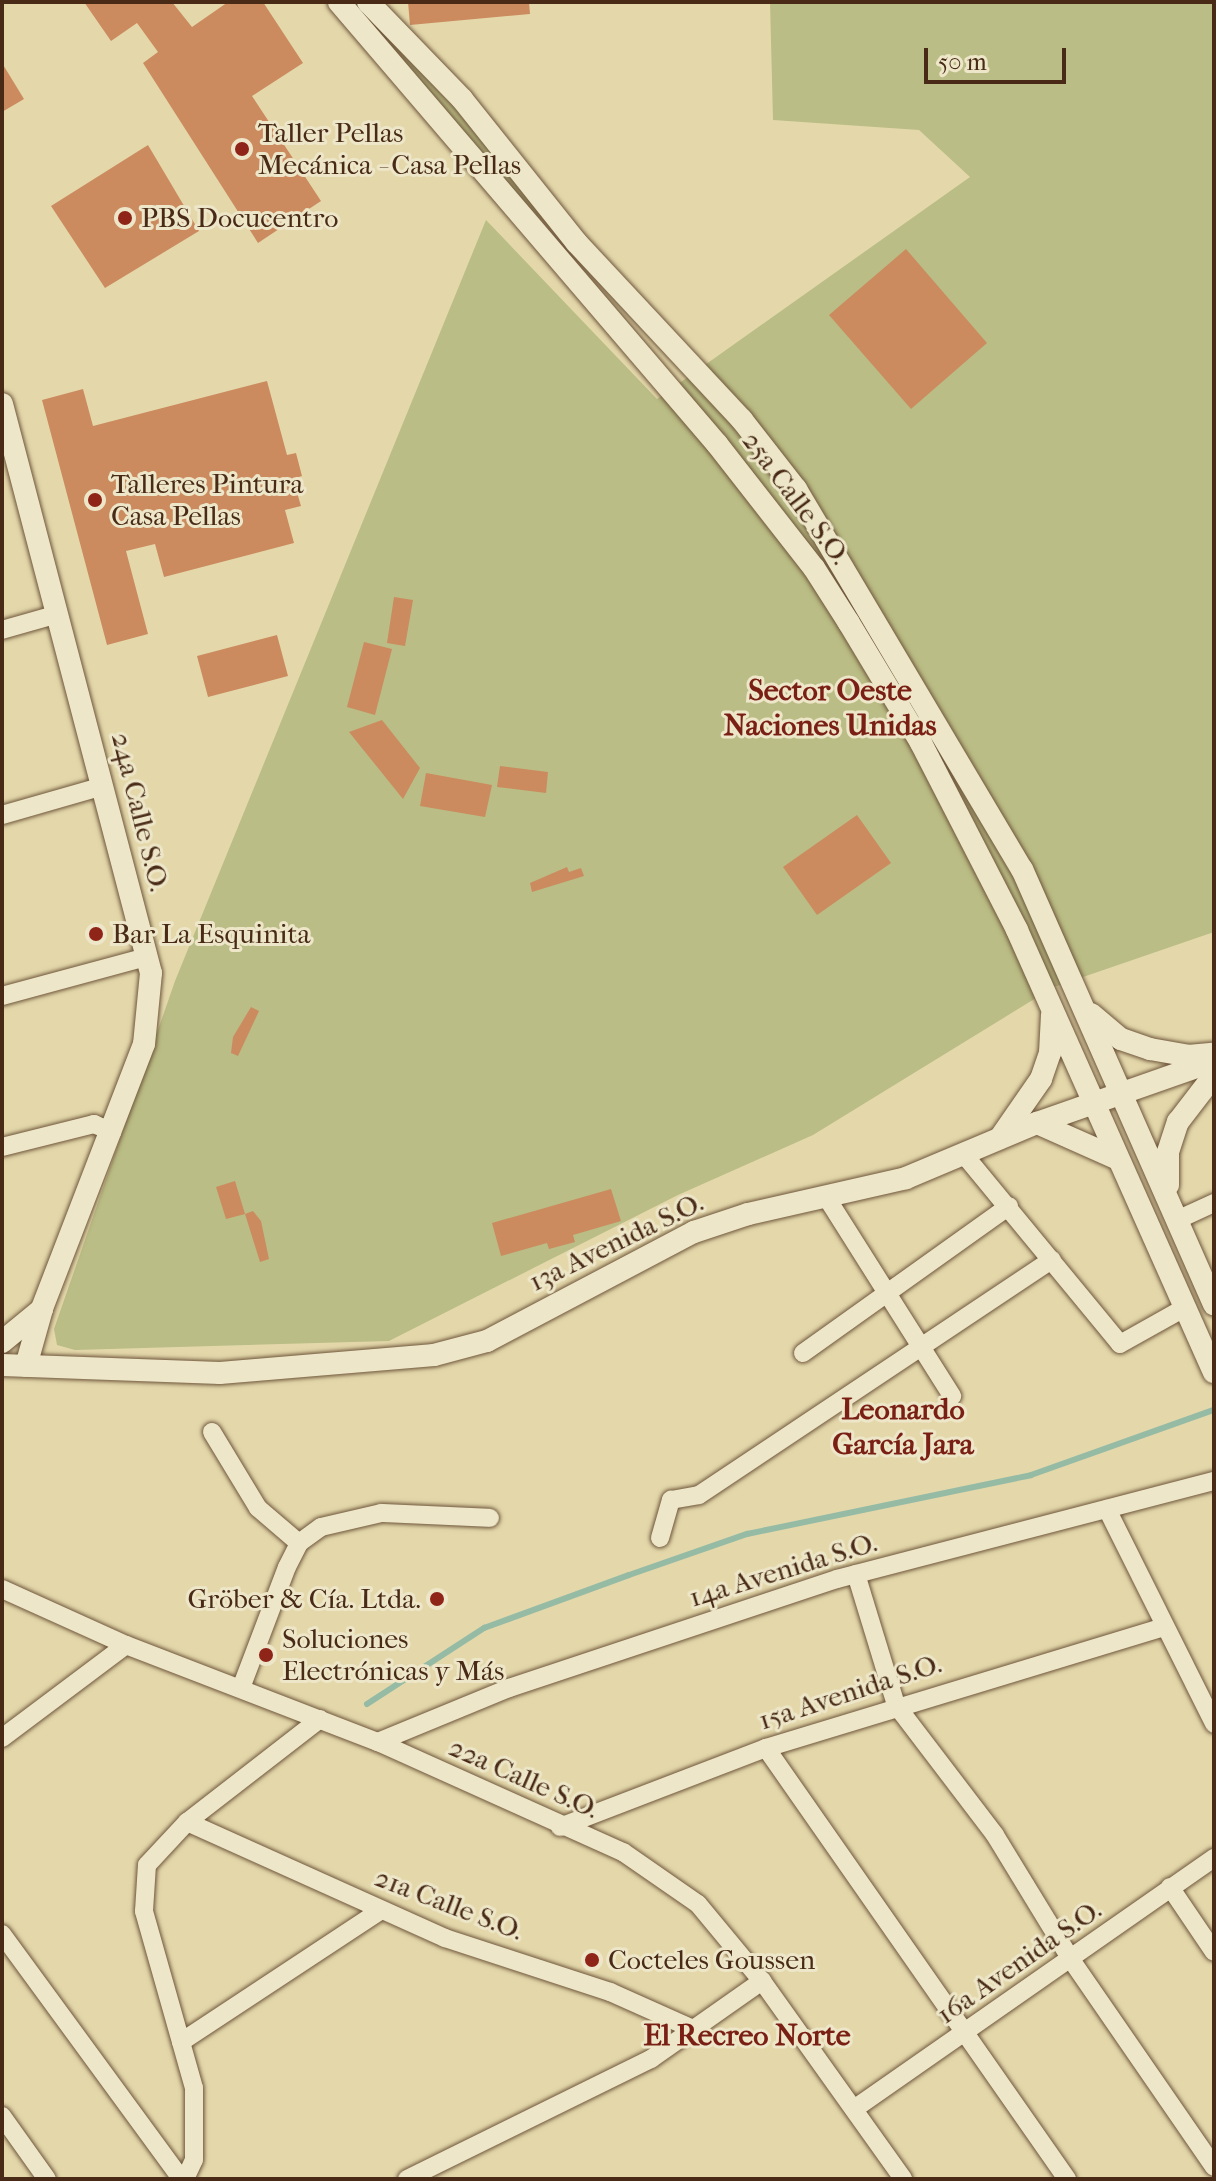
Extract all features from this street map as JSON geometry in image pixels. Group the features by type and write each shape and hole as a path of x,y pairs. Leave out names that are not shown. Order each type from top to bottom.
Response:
{"street":[{"name":"25a Calle S.O.","path":"339,2 630,339 814,568 921,743 1053,1010 1116,1158 1214,1372"},
{"name":"25a Calle S.O.","path":"368,2 462,99 608,278 768,451 837,554 1005,837 1082,1001 1213,1302"},
{"name":"24a Calle S.O.","path":"2,404 9,450 58,614 147,957 151,992 144,1044 42,1309 26,1366"},
{"path":"814,568 837,554"},
{"path":"2,630 58,614"},
{"path":"2,815 103,786"},
{"path":"2,996 147,957"},
{"path":"1082,1001 1106,1029 1130,1043 1167,1054 1214,1054"},
{"path":"1000,1139 1041,1079 1050,1053 1053,1010"},
{"name":"13a Avenida S.O.","path":"2,1365 274,1371 434,1355 487,1341 694,1232 825,1195 906,1178 966,1157 1037,1123 1214,1061"},
{"path":"1168,1199 1168,1152 1178,1122 1214,1075"},
{"path":"1037,1123 1116,1158"},
{"path":"2,1147 94,1124 112,1132"},
{"path":"966,1157 1120,1344 1186,1307"},
{"path":"825,1195 952,1396"},
{"path":"1177,1220 1214,1203"},
{"path":"803,1353 1009,1206"},
{"path":"660,1538 671,1500 699,1495 1052,1260"},
{"path":"2,1342 42,1309"},
{"path":"212,1432 258,1508 299,1543"},
{"name":"14a Avenida S.O.","path":"378,1742 509,1688 856,1574 1214,1481"},
{"path":"1107,1509 1214,1724"},
{"path":"241,1688 299,1543 321,1527 381,1513 490,1518"},
{"path":"856,1574 896,1705 995,1835 1072,1961 1214,2167"},
{"name":"22a Calle S.O.","path":"2,1589 126,1645 378,1742 560,1827 623,1852 698,1904 762,1981 903,2179"},
{"name":"15a Avenida S.O.","path":"560,1827 766,1748 896,1705 1164,1627"},
{"path":"2,1738 126,1645"},
{"path":"2,1934 183,2179 194,2160 197,2127 194,2088 142,1888 147,1865 187,1822 320,1719"},
{"path":"766,1748 1067,2179"},
{"name":"21a Calle S.O.","path":"187,1822 445,1938 610,1992 693,2029"},
{"name":"16a Avenida S.O.","path":"854,2109 1072,1961 1214,1858"},
{"path":"1170,1887 1214,1952"},
{"path":"181,2042 381,1910"},
{"path":"407,2179 651,2059 762,1981"},
{"path":"2,2116 47,2179"}],"green space":[{"path":"770,2 1214,2 1214,932 1054,987 813,1135 678,1195 389,1341 75,1350 57,1345 54,1329 175,981 486,220 657,399 970,177 919,130 773,120"},
{"path":"368,18 474,128 550,228 493,171"}],"building":[{"name":"Taller Pellas Mecánica - Casa Pellas","path":"84,2 172,2 192,27 228,2 263,2 303,63 252,96 321,201 258,243 143,63 158,52 137,23 111,41"},
{"path":"408,2 529,2 530,14 410,25"},
{"path":"2,63 24,99 2,112"},
{"name":"PBS Docucentro","path":"148,145 199,231 105,288 51,206"},
{"path":"906,249 987,343 911,409 829,315"},
{"path":"267,381 287,455 296,453 302,476 293,479 301,506 285,510 294,543 164,577 155,544 126,551 148,634 107,645 42,400 83,389 93,426"},
{"path":"394,597 413,600 405,646 387,643"},
{"path":"277,635 288,676 208,697 197,656"},
{"path":"364,642 392,649 375,715 347,707"},
{"path":"382,720 420,768 403,799 349,732"},
{"path":"500,766 548,772 546,793 497,787"},
{"path":"426,773 492,785 485,817 420,806"},
{"path":"857,815 891,863 817,915 783,867"},
{"path":"567,867 569,872 581,868 584,876 532,892 530,883"},
{"path":"251,1007 259,1011 238,1056 231,1053 233,1037"},
{"path":"235,1181 245,1214 226,1219 216,1187"},
{"path":"611,1189 621,1221 573,1235 575,1242 549,1249 547,1243 501,1256 492,1223"},
{"path":"253,1211 261,1221 269,1259 260,1262 245,1214"}],"waterway":[{"path":"367,1704 484,1628 747,1534 1031,1475 1214,1410"}],"place":[{"name":"Taller Pellas Mecánica - Casa Pellas","path":"242,149"},
{"name":"PBS Docucentro","path":"125,218"},
{"name":"Talleres Pintura Casa Pellas","path":"95,500"},
{"name":"Bar La Esquinita","path":"96,934"},
{"name":"Gröber & Cía. Ltda.","path":"437,1599"},
{"name":"Soluciones Electrónicas y Más","path":"266,1655"},
{"name":"Cocteles Goussen","path":"592,1960"}],"district":[{"name":"Sector Oeste Naciones Unidas","path":"830,708"},
{"name":"Leonardo García Jara","path":"903,1427"},
{"name":"El Recreo Norte","path":"747,2036"}]}
